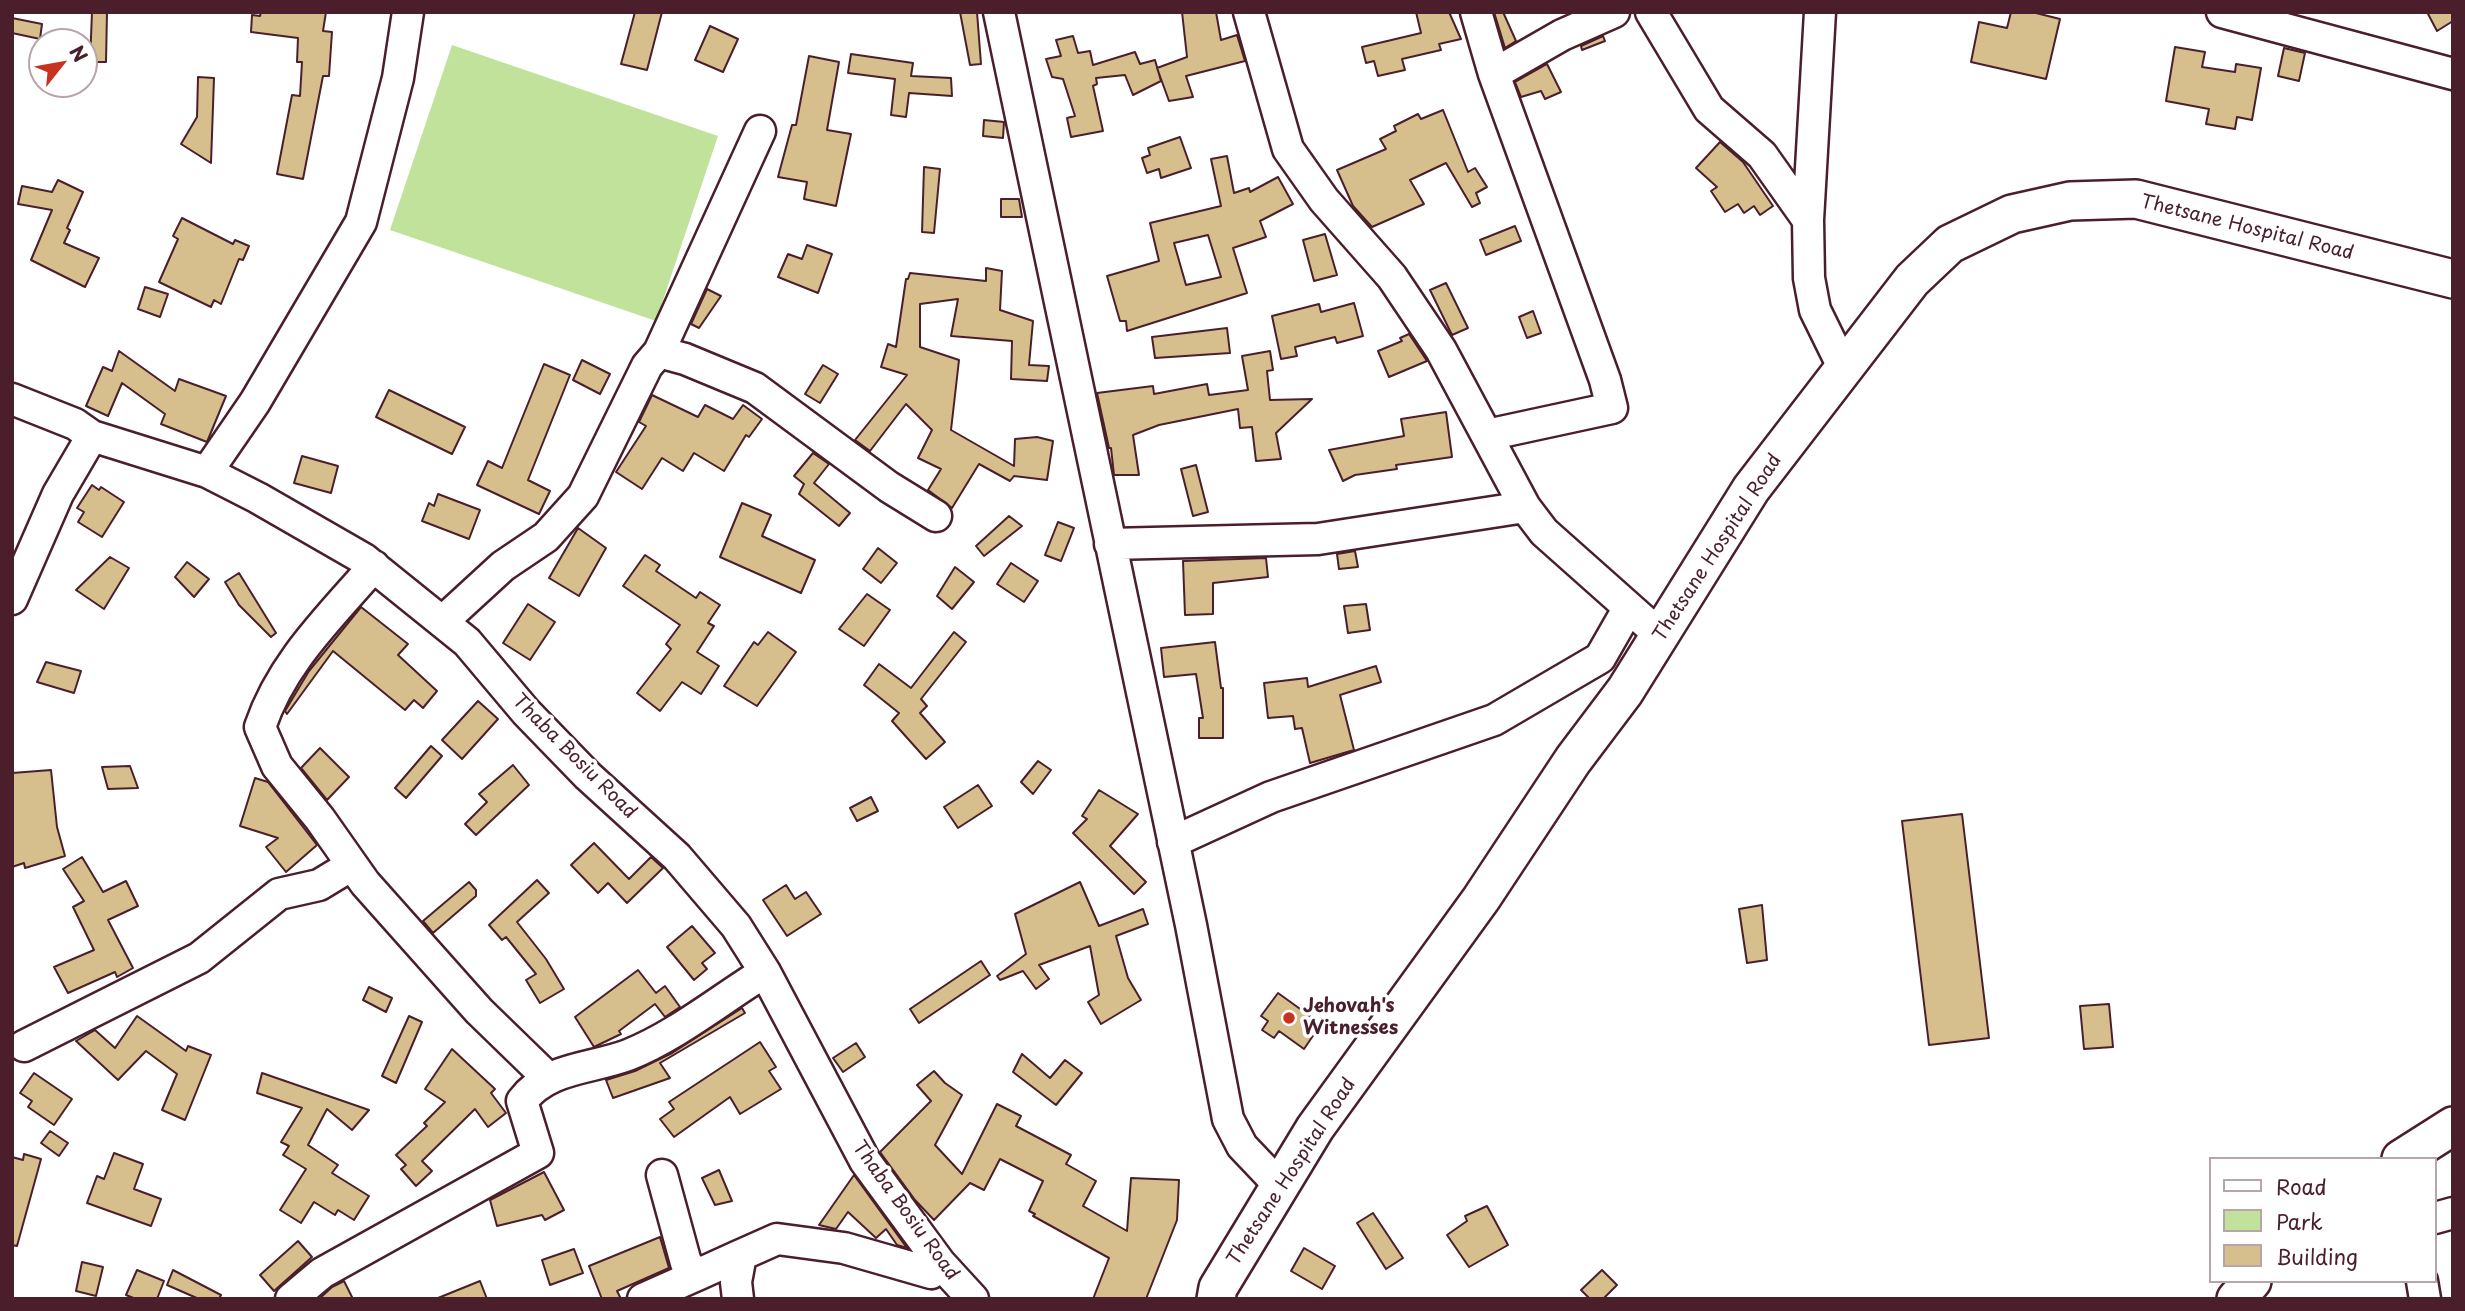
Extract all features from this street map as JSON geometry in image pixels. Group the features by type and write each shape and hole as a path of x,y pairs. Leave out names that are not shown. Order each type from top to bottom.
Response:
{"main road":[{"name":"Thetsane Hospital Road","path":"1216,1299 1219,1288 1315,1128 1481,899 1573,760 1661,636 1751,489 1912,280 1950,244 2011,214 2070,201 2136,199 2453,279"},
{"path":"2404,1157 2453,1126"},
{"path":"2236,1299 2250,1283"}],"street":[{"path":"207,472 255,402 361,222 398,78 408,12"},
{"path":"999,12 1173,842 1228,1119 1242,1146 1280,1186"},
{"path":"1249,12 1288,149 1324,201 1392,277 1441,350 1525,507 1544,532 1661,636"},
{"path":"1476,12 1494,74 1605,380 1612,408 1487,435"},
{"path":"1494,74 1562,35 1614,12"},
{"path":"1651,12 1709,109 1762,155 1808,220"},
{"path":"1820,12 1808,220 1809,278 1815,310 1843,367"},
{"path":"2222,12 2453,74"},
{"path":"442,622 503,566 546,537 583,496 638,383 659,352 760,131"},
{"path":"659,352 685,359 755,388 889,487 936,516"},
{"name":"Thaba Bosiu Road","path":"12,399 75,424 92,436 207,472 258,498 374,566 467,642 526,712 588,776 677,857 736,926 765,972 865,1161 940,1263 973,1299"},
{"path":"12,599 58,494 92,436"},
{"path":"1110,544 1318,539 1525,507"},
{"path":"374,566 304,642 268,701 260,727 277,766 352,865 430,958 548,1078"},
{"path":"1173,842 1271,797 1494,720 1600,658 1628,609"},
{"path":"24,1046 199,958 279,894 319,885 352,865"},
{"path":"290,1299 322,1273 538,1153 522,1101 548,1078 626,1056 666,1035 765,972"},
{"path":"662,1175 686,1263 696,1275"},
{"path":"643,1299 777,1239 844,1248 931,1273 940,1263"},
{"path":"738,1299 736,1282 741,1255"}],"green space":[{"path":"452,45 718,136 656,321 390,230"}],"building":[{"path":"92,12 107,12 106,62 98,62 98,28 91,28"},
{"path":"261,12 326,12 323,31 332,32 329,76 323,76 303,179 277,174 292,95 300,96 302,62 297,62 298,38 251,32 252,15 260,16"},
{"path":"635,12 662,12 647,70 621,64"},
{"path":"960,12 977,12 981,64 970,65"},
{"path":"1182,12 1216,12 1221,40 1237,35 1245,61 1186,76 1193,97 1169,101 1157,68 1187,57"},
{"path":"1416,12 1449,12 1461,39 1439,44 1441,50 1402,59 1405,70 1378,76 1374,61 1366,63 1362,47 1421,33"},
{"path":"1494,12 1503,12 1516,41 1505,48"},
{"path":"2011,12 2032,12 2060,19 2046,79 1971,62 1979,22 2007,28"},
{"path":"2427,12 2453,12 2453,21 2437,31"},
{"path":"12,18 42,24 41,28 28,28 28,36 12,33"},
{"path":"710,26 738,39 723,72 695,60"},
{"path":"1073,36 1078,53 1090,51 1093,65 1135,52 1140,64 1155,60 1161,81 1133,95 1125,75 1096,78 1097,84 1093,86 1103,131 1071,137 1067,118 1075,116 1063,79 1052,77 1046,59 1061,56 1056,40"},
{"path":"1603,36 1605,41 1582,50 1581,46"},
{"path":"2175,47 2205,52 2202,67 2235,72 2236,64 2261,68 2252,120 2237,117 2235,129 2206,124 2209,109 2166,101"},
{"path":"2284,48 2305,53 2299,81 2278,76"},
{"path":"851,54 913,63 911,76 951,78 952,96 909,93 906,117 891,115 895,79 848,73"},
{"path":"809,56 839,62 827,130 851,134 836,206 804,199 807,182 778,177 792,125 796,125"},
{"path":"1547,64 1561,92 1545,99 1541,91 1521,97 1515,82"},
{"path":"198,77 214,78 211,163 181,144 197,117"},
{"path":"1443,110 1468,172 1475,168 1487,187 1476,193 1480,203 1472,207 1446,163 1410,180 1424,204 1372,227 1353,206 1337,170 1386,149 1380,139 1396,131 1394,126 1418,114 1421,119"},
{"path":"984,120 1004,122 1003,138 983,136"},
{"path":"1180,137 1191,168 1161,178 1159,169 1147,173 1142,158 1150,155 1148,148"},
{"path":"1720,142 1743,162 1773,206 1760,215 1754,206 1744,213 1738,204 1725,212 1711,191 1717,187 1696,168"},
{"path":"1227,156 1234,193 1249,188 1250,192 1278,177 1293,204 1260,221 1266,237 1233,248 1247,293 1127,331 1126,321 1120,321 1107,276 1159,261 1150,223 1221,206 1211,159","holes":["1208,235 1221,277 1186,285 1174,243"]},
{"path":"924,167 940,169 934,233 922,232"},
{"path":"58,180 83,192 67,228 70,230 64,243 99,258 85,287 31,260 52,210 18,204 22,186 52,192"},
{"path":"1001,199 1019,199 1022,217 1001,217"},
{"path":"182,218 233,244 235,240 249,246 243,260 239,259 221,304 214,300 211,307 159,282 178,239 173,236"},
{"path":"1515,226 1521,241 1486,255 1480,240"},
{"path":"1325,234 1337,275 1314,281 1303,240"},
{"path":"807,245 832,254 818,293 778,277 788,254 802,259"},
{"path":"986,268 1002,271 1000,310 1033,321 1029,365 1049,366 1047,381 1011,379 1012,341 951,336 958,299 920,304 920,347 959,360 951,430 1014,466 1015,439 1037,437 1053,441 1047,480 1014,476 1010,481 979,464 952,508 928,490 941,469 918,458 932,430 906,404 870,451 855,440 907,375 881,367 888,344 896,347 906,279 910,273 986,281"},
{"path":"1446,283 1468,328 1452,335 1430,290"},
{"path":"145,287 168,294 160,317 138,309"},
{"path":"707,289 721,296 699,328 691,324"},
{"path":"1354,303 1363,336 1337,343 1335,337 1295,347 1297,356 1281,359 1272,316 1319,304 1321,312"},
{"path":"1533,311 1541,333 1527,338 1519,317"},
{"path":"1227,328 1230,353 1155,358 1152,337"},
{"path":"1409,334 1427,361 1389,377 1378,351 1402,341 1400,338"},
{"path":"119,351 175,391 179,379 226,396 207,442 161,424 165,414 122,383 108,416 86,406 103,367 112,371"},
{"path":"1270,351 1273,370 1267,371 1270,400 1312,399 1276,433 1281,459 1256,461 1252,427 1240,428 1238,409 1159,425 1133,435 1139,475 1114,475 1111,448 1097,393 1153,386 1154,394 1207,384 1209,395 1248,390 1242,356"},
{"path":"582,360 610,374 600,394 573,380"},
{"path":"544,364 570,375 528,480 550,491 539,514 477,485 488,461 502,468"},
{"path":"823,365 838,374 820,403 805,394"},
{"path":"389,390 465,427 452,454 376,417"},
{"path":"652,395 698,417 705,405 733,419 743,405 762,419 749,437 746,435 724,471 694,453 683,471 662,458 642,489 616,472 646,426 639,422"},
{"path":"1446,412 1452,457 1396,465 1397,469 1355,475 1343,481 1329,450 1404,436 1401,419"},
{"path":"813,453 829,464 814,483 850,513 839,526 799,494 804,484 794,476"},
{"path":"302,456 338,466 331,493 294,483"},
{"path":"1196,465 1208,512 1193,516 1181,469"},
{"path":"92,485 99,490 101,487 124,502 102,537 78,522 84,512 77,508"},
{"path":"438,494 480,510 469,539 422,521 429,503 434,506"},
{"path":"742,503 771,515 762,536 815,560 801,593 720,557"},
{"path":"1009,516 1022,526 984,556 976,546"},
{"path":"1058,522 1074,528 1061,561 1045,555"},
{"path":"578,528 606,548 579,596 549,578"},
{"path":"878,548 897,563 881,583 863,569"},
{"path":"1355,551 1358,567 1339,569 1337,554"},
{"path":"645,555 660,565 656,571 696,598 700,592 720,605 708,623 714,626 697,652 719,666 701,694 682,682 660,711 637,693 671,649 666,644 680,625 623,586"},
{"path":"110,557 129,568 104,609 76,590"},
{"path":"1266,558 1268,577 1213,583 1213,614 1185,615 1183,561"},
{"path":"187,562 209,579 194,597 175,577"},
{"path":"1011,563 1038,581 1024,602 997,584"},
{"path":"955,567 974,582 952,609 937,596"},
{"path":"239,573 276,633 271,637 239,605 225,582"},
{"path":"867,594 890,610 864,646 839,629"},
{"path":"528,604 555,622 530,660 503,643"},
{"path":"1366,604 1370,630 1348,633 1344,606"},
{"path":"361,607 408,644 398,655 437,691 423,708 414,700 405,710 333,651 287,714 285,711 309,671"},
{"path":"768,632 796,652 757,706 724,686 754,642 758,645"},
{"path":"954,632 966,642 921,699 927,706 920,713 945,742 926,759 892,721 899,713 864,685 879,664 911,688"},
{"path":"1215,642 1223,688 1223,738 1199,738 1199,718 1203,718 1196,674 1164,677 1161,648"},
{"path":"46,662 81,671 74,693 37,682"},
{"path":"1376,666 1381,682 1340,695 1354,750 1310,763 1302,728 1295,729 1293,716 1268,718 1264,683 1307,678 1308,687"},
{"path":"478,701 498,719 462,759 442,740"},
{"path":"431,746 442,756 406,798 395,788"},
{"path":"320,748 349,777 327,800 301,768"},
{"path":"1038,761 1051,770 1033,794 1021,782"},
{"path":"513,765 529,785 476,835 465,824 487,802 479,794"},
{"path":"130,766 138,788 108,789 102,767"},
{"path":"51,770 57,827 65,856 25,868 24,863 12,867 12,773"},
{"path":"255,778 268,782 317,845 286,872 266,847 278,838 240,826"},
{"path":"978,785 992,806 958,828 944,807"},
{"path":"1099,790 1138,814 1110,846 1146,882 1134,894 1073,833 1087,819 1082,816"},
{"path":"871,797 878,811 857,821 850,808"},
{"path":"1962,814 1989,1038 1929,1045 1902,821"},
{"path":"594,843 629,879 651,857 663,868 627,903 608,883 598,893 571,865"},
{"path":"82,857 103,892 126,881 138,906 108,920 133,968 117,977 115,972 68,993 54,967 94,950 73,907 84,901 63,869"},
{"path":"537,880 549,893 517,922 546,959 564,989 540,1003 526,980 536,974 506,937 502,940 489,925"},
{"path":"469,882 476,890 476,896 433,933 423,921"},
{"path":"1080,882 1099,926 1143,909 1148,924 1116,936 1128,978 1141,1000 1101,1024 1088,1002 1099,995 1090,946 1039,965 1049,979 1036,989 1023,971 1000,980 997,976 1026,954 1015,914"},
{"path":"786,885 795,899 806,892 821,914 787,936 763,900"},
{"path":"1762,905 1767,960 1747,963 1739,909"},
{"path":"692,926 715,953 702,963 707,969 694,980 667,947"},
{"path":"981,961 990,975 919,1023 910,1009"},
{"path":"638,970 656,993 665,986 680,1007 665,1017 655,1004 619,1031 621,1034 594,1047 575,1017"},
{"path":"369,987 392,998 386,1012 363,1000"},
{"name":"Jehovah's Witnesses","path":"1278,993 1321,1024 1304,1049 1279,1031 1274,1038 1262,1030 1268,1021 1261,1016"},
{"path":"2109,1004 2113,1047 2084,1049 2080,1006"},
{"path":"742,1008 745,1013 660,1063 670,1078 613,1098 606,1080 635,1071 672,1053"},
{"path":"137,1016 186,1051 188,1046 211,1055 185,1120 162,1110 177,1074 146,1051 118,1080 76,1041 95,1030 115,1048"},
{"path":"409,1016 422,1022 396,1083 382,1076"},
{"path":"760,1042 776,1067 769,1071 781,1089 740,1114 730,1097 674,1137 660,1119 674,1109 669,1102"},
{"path":"856,1043 865,1057 843,1072 833,1058"},
{"path":"452,1049 495,1089 491,1093 506,1113 488,1127 475,1109 422,1161 432,1171 416,1186 401,1169 406,1165 396,1155 427,1126 424,1123 445,1102 425,1089"},
{"path":"1022,1054 1050,1078 1065,1060 1082,1073 1056,1105 1013,1072"},
{"path":"934,1071 962,1095 935,1145 962,1174 997,1104 1021,1116 1016,1126 1071,1155 1066,1164 1096,1181 1083,1206 1127,1231 1131,1178 1179,1180 1177,1220 1146,1299 1093,1299 1109,1258 1033,1216 1035,1214 1029,1211 1043,1181 1000,1159 984,1190 970,1183 934,1220 915,1200 880,1152 931,1101 917,1085"},
{"path":"34,1073 72,1099 54,1125 28,1107 32,1101 20,1093"},
{"path":"262,1073 369,1110 352,1130 327,1109 308,1145 338,1165 332,1173 369,1196 354,1220 338,1210 335,1215 314,1202 301,1223 280,1210 306,1169 283,1155 289,1146 281,1142 302,1108 257,1093"},
{"path":"50,1131 68,1143 59,1156 41,1143"},
{"path":"114,1153 143,1164 134,1189 161,1199 151,1226 87,1203 97,1176 104,1179"},
{"path":"24,1154 41,1159 17,1246 12,1245 12,1157 23,1160"},
{"path":"719,1170 732,1201 715,1205 702,1178"},
{"path":"544,1172 564,1210 545,1220 542,1215 497,1226 490,1200"},
{"path":"854,1175 907,1248 897,1245 886,1229 876,1238 848,1212 836,1229 819,1225"},
{"path":"1487,1206 1508,1245 1469,1267 1447,1235 1467,1221 1465,1216"},
{"path":"1373,1213 1403,1258 1386,1269 1357,1223"},
{"path":"660,1237 669,1268 617,1291 621,1299 602,1299 589,1266"},
{"path":"298,1241 312,1257 274,1291 260,1275"},
{"path":"1304,1248 1335,1266 1322,1289 1291,1271"},
{"path":"574,1249 583,1273 550,1285 542,1260"},
{"path":"82,1262 103,1267 96,1296 76,1291"},
{"path":"137,1270 164,1281 157,1299 136,1299 126,1295"},
{"path":"173,1270 221,1295 219,1299 199,1299 167,1285"},
{"path":"1602,1270 1617,1285 1603,1299 1590,1299 1581,1290"},
{"path":"344,1281 353,1299 319,1299 332,1287"},
{"path":"480,1281 487,1299 438,1299 438,1298"}],"place":[{"name":"Jehovah's Witnesses","path":"1289,1018"}]}
